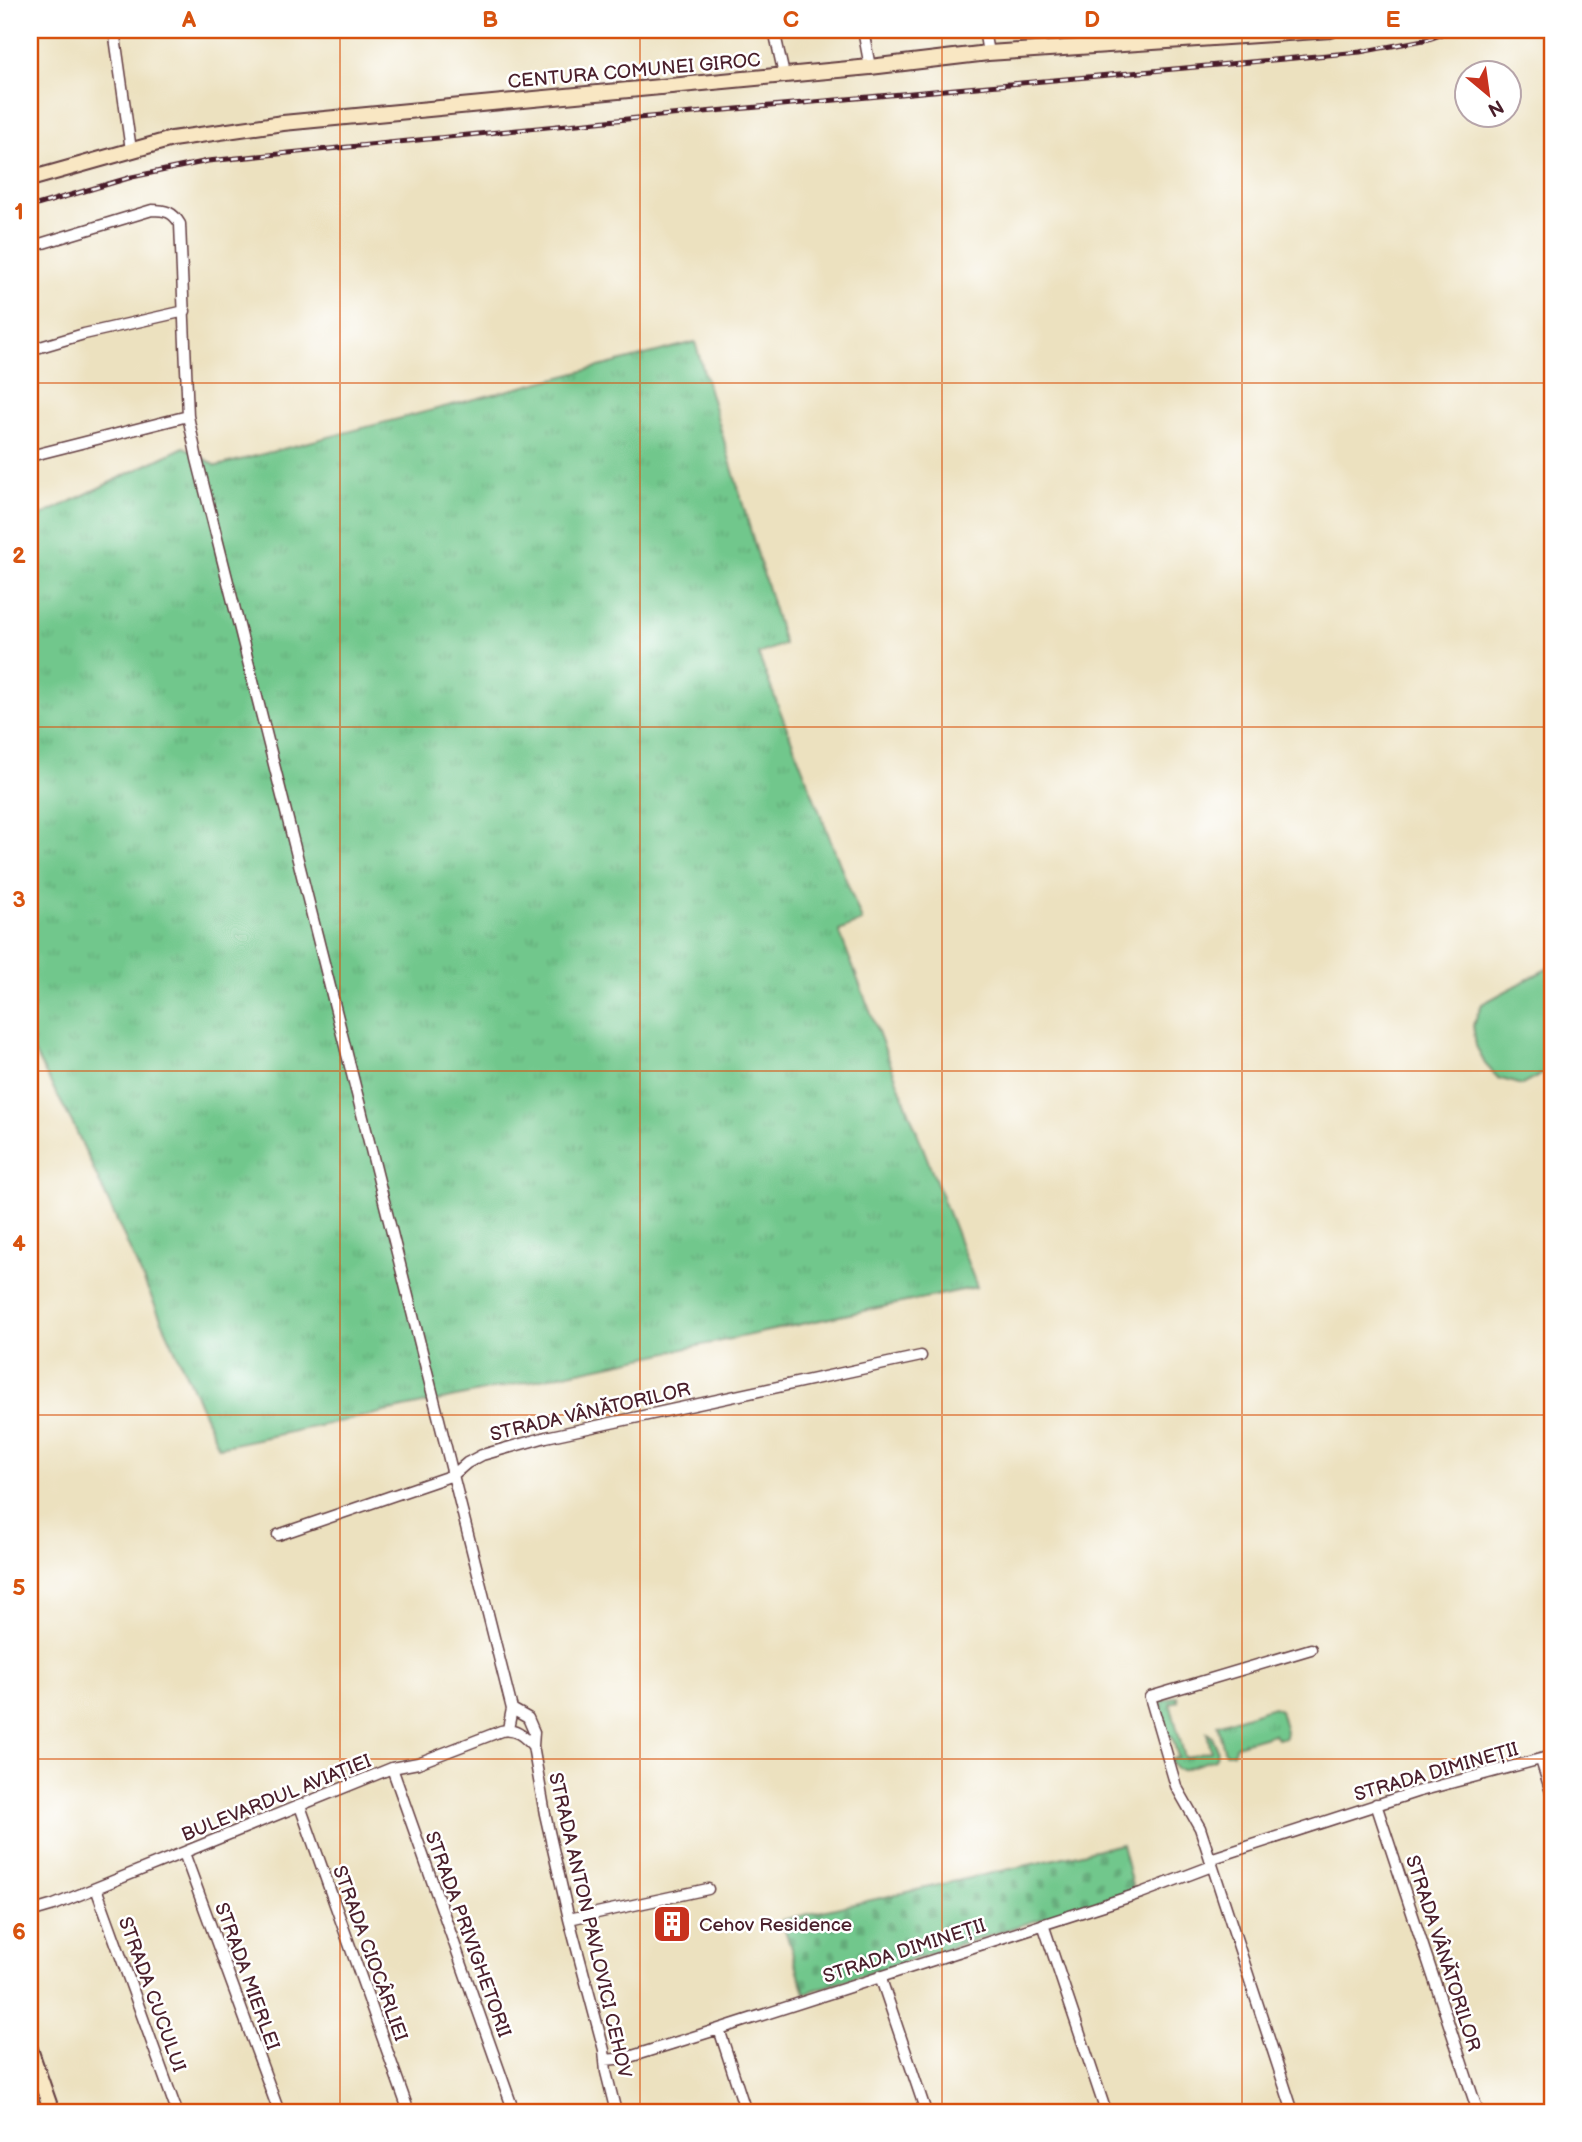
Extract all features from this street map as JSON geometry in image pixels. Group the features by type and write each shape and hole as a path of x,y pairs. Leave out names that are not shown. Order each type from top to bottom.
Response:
{"main road":[{"name":"CENTURA COMUNEI GIROC","path":"30,178 207,132 283,123 870,67 1122,37 1331,30"},
{"path":"30,2049 52,2112"},
{"path":"30,2074 43,2112"}],"street":[{"path":"114,30 131,150"},
{"path":"774,30 783,75"},
{"path":"863,30 870,67"},
{"path":"984,30 988,53"},
{"path":"30,247 152,210 165,210 175,215 182,235 188,416 200,472 512,1709 508,1729 520,1734 533,1746"},
{"path":"30,349 185,311"},
{"path":"30,456 188,416"},
{"name":"STRADA VÂNĂTORILOR","path":"278,1535 453,1475 482,1455 546,1437 921,1356"},
{"path":"1293,2112 1200,1828 1176,1786 1150,1697 1311,1649"},
{"name":"STRADA ANTON PAVLOVICI CEHOV","path":"512,1709 528,1718 534,1732 533,1746 569,1919 616,2112"},
{"name":"BULEVARDUL AVIAȚIEI","path":"30,1912 392,1768 418,1763 508,1729"},
{"name":"STRADA DIMINEȚII","path":"605,2060 626,2058 719,2029 1140,1893 1211,1863 1376,1804 1552,1756"},
{"path":"1541,1760 1552,1795"},
{"name":"STRADA PRIVIGHETORII","path":"392,1768 514,2112"},
{"name":"STRADA VÂNĂTORILOR","path":"1376,1804 1479,2112"},
{"name":"STRADA CIOCÂRLIEI","path":"300,1806 409,2112"},
{"name":"STRADA MIERLEI","path":"184,1853 279,2112"},
{"name":"STRADA CUCULUI","path":"96,1888 177,2112"},
{"path":"569,1919 708,1889"},
{"path":"1043,1924 1106,2112"},
{"path":"880,1976 926,2112"},
{"path":"719,2029 746,2112"}],"green space":[{"path":"1133,30 1268,30 1137,44"},
{"path":"695,342 784,644 758,654 862,921 839,931 977,1287 219,1447 74,1126 30,1045 30,521 184,447 217,466"},
{"path":"1552,966 1552,1069 1522,1085 1498,1078 1485,1064 1476,1046 1473,1025 1482,1004"},
{"path":"1177,1696 1178,1701 1170,1703 1185,1758 1211,1751 1207,1733 1216,1745 1217,1753 1215,1759 1181,1770 1176,1769 1170,1760 1178,1757 1172,1736 1166,1737 1158,1706 1162,1701"},
{"path":"1273,1707 1280,1710 1285,1737 1278,1739 1274,1734 1236,1745 1233,1753 1225,1753 1217,1725"},
{"path":"1122,1844 1133,1890 805,1993 782,1920"}],"railway":[{"path":"30,207 132,177 208,161 627,119 1360,52 1429,39 1455,30"}],"place":[{"name":"Cehov Residence","path":"672,1924"}]}
